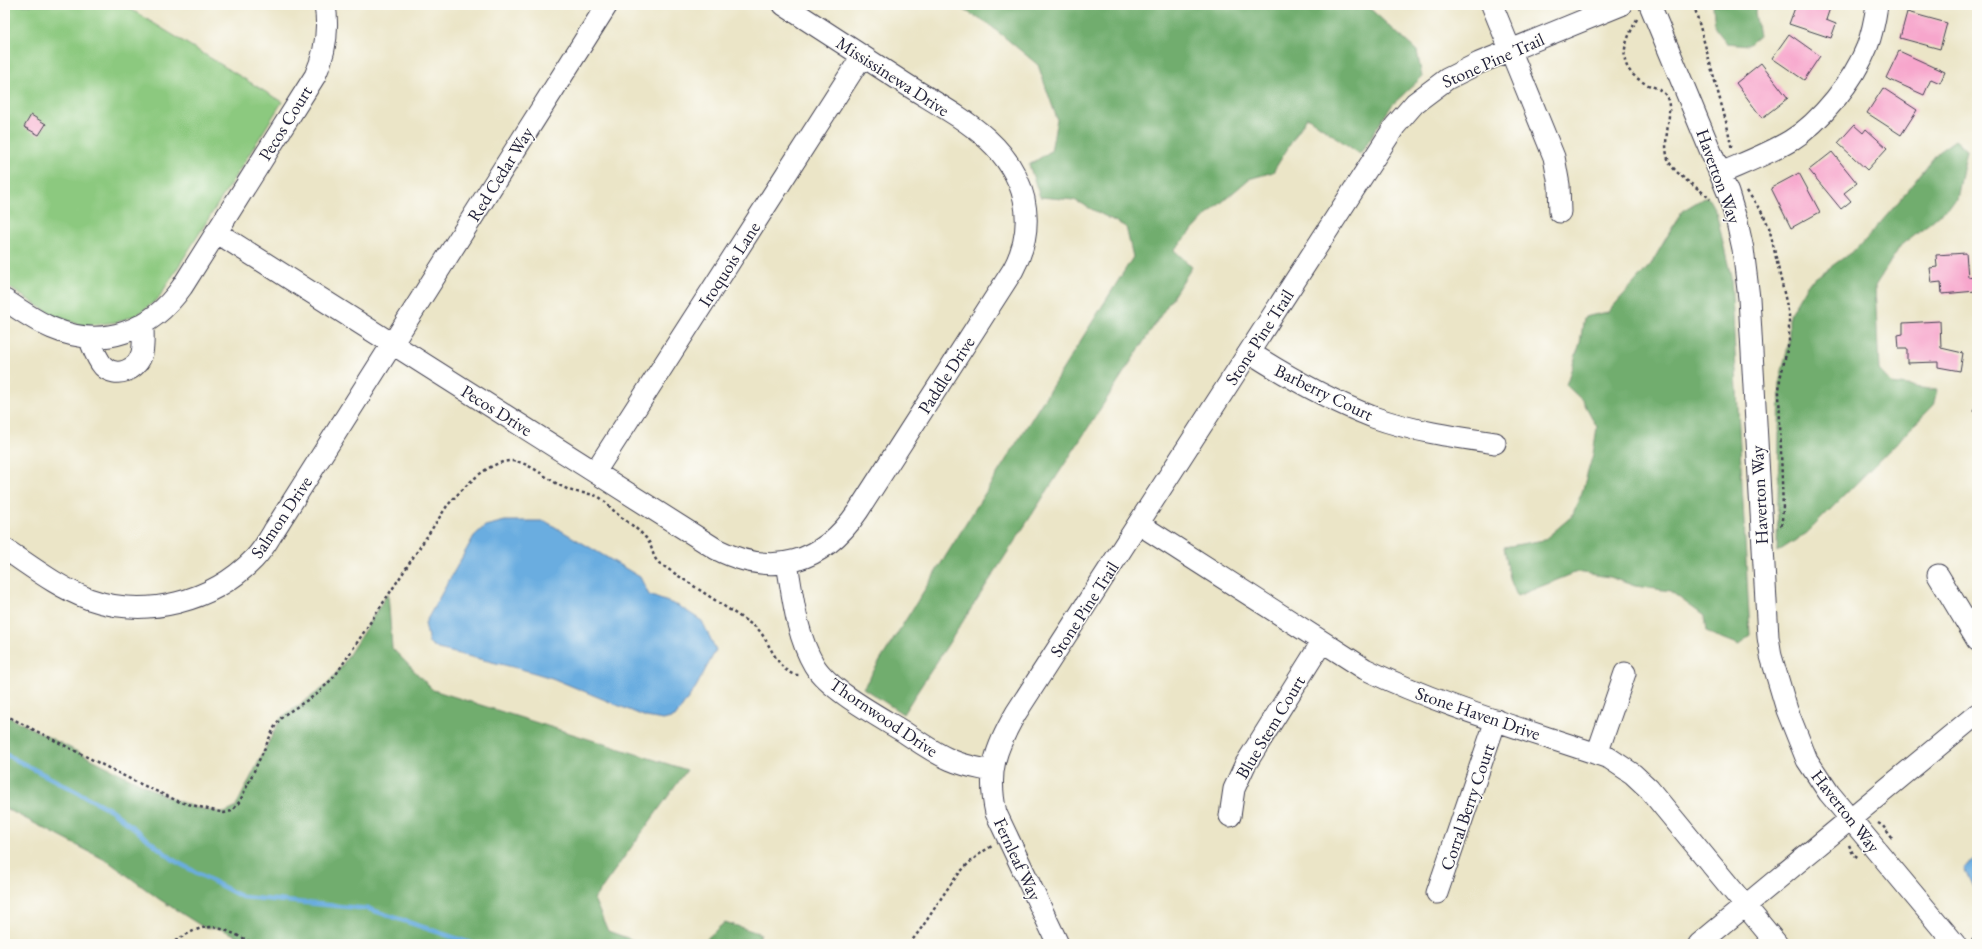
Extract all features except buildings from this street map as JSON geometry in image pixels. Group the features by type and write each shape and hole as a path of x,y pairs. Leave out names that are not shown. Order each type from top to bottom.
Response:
{"street":[{"name":"Pecos Court","path":"5,300 51,328 68,335 89,338 101,338 121,334 143,325 159,314 174,298 315,76 324,50 327,19 325,5"},
{"name":"Red Cedar Way","path":"393,344 607,5"},
{"name":"Mississinewa Drive","path":"784,5 983,134 1000,150"},
{"path":"1492,5 1554,157 1560,184 1560,212"},
{"name":"Stone Pine Trail","path":"992,771 1004,735 1016,713 1395,126 1425,94 1462,70 1621,5"},
{"name":"Haverton Way","path":"1650,5 1720,173 1737,222 1746,272 1765,601 1771,656 1787,710 1807,760 1829,793 1857,813 1962,940"},
{"path":"1720,173 1763,156 1792,140 1813,123 1851,78 1867,47 1877,5"},
{"name":"Iroquois Lane","path":"595,472 862,56"},
{"name":"Paddle Drive","path":"787,563 800,559 826,546 841,534 850,523 1018,260 1024,239 1027,214 1023,193 1015,172 1000,150"},
{"name":"Pecos Drive","path":"216,232 727,555 758,563 787,563"},
{"path":"89,338 102,365 110,370 120,372 130,369 138,363 142,353 143,325"},
{"name":"Salmon Drive","path":"5,550 69,590 108,604 131,607 157,607 181,602 221,586 244,569 265,545 393,344"},
{"name":"Barberry Court","path":"1249,352 1310,389 1374,417 1428,432 1496,443"},
{"name":"Stone Haven Drive","path":"1139,524 1365,669 1396,684 1597,754 1618,763 1641,780 1777,944"},
{"name":"Thornwood Drive","path":"787,563 800,632 805,647 815,666 825,678 843,692 941,756 957,763 992,771"},
{"path":"1938,575 1977,640"},
{"name":"Blue Stem Court","path":"1230,816 1234,789 1245,765 1322,642"},
{"path":"1597,754 1625,673"},
{"path":"1700,944 1977,714"},
{"name":"Corral Berry Court","path":"1437,893 1496,720"},
{"name":"Fernleaf Way","path":"992,771 993,799 996,813 1058,944"}],"path":[{"path":"1780,535 1783,510 1779,392 1780,379 1789,342 1789,316"},
{"path":"1977,405 1974,410 1977,412"},
{"path":"5,715 174,800 218,813 230,812 235,808 240,800 276,724 284,715 317,694 335,676 447,506 481,473 498,464 509,461 517,461 529,466 567,489 590,494 604,501 647,538 654,557 659,563 763,633 782,666 787,670 798,675 815,666"},
{"path":"1857,813 1884,826 1895,844"},
{"path":"909,944 923,927 958,874 981,852 994,844"},
{"path":"170,944 196,929 208,926 221,929 254,944"},
{"path":"1962,940 1977,944"}],"green space":[{"path":"5,5 124,5 282,102 158,299 137,315 117,322 83,326 53,315 5,285"},
{"path":"956,5 1366,5 1417,51 1422,77 1392,105 1360,154 1307,117 1273,172 1249,179 1207,215 1174,250 1192,267 903,714 863,688 1133,257 1126,227 1074,200 1040,197 1029,165 1051,151 1057,119 1038,65 991,26"},
{"path":"1713,5 1756,5 1755,12 1759,36 1748,45 1727,43 1715,28"},
{"path":"1955,140 1967,150 1957,199 1931,222 1901,245 1875,286 1879,370 1892,384 1937,390 1933,406 1807,533 1777,552 1780,379 1789,342 1789,315 1808,283 1860,246 1895,206 1938,152"},
{"path":"1707,196 1716,212 1731,277 1750,635 1739,645 1706,632 1704,616 1670,591 1635,586 1609,577 1577,572 1517,596 1510,579 1504,547 1544,540 1572,516 1582,492 1593,454 1597,427 1583,401 1566,385 1580,343 1584,317 1608,312 1651,264 1682,211"},
{"path":"388,593 392,648 433,690 687,770 594,899 608,931 644,944 255,944 221,929 203,927 159,899 109,862 5,808 5,715 163,795 193,807 224,813 235,808 281,718 326,686 341,667"},
{"path":"725,922 761,934 754,944 701,944"}],"water":[{"path":"505,521 545,521 640,577 649,595 679,606 702,621 716,650 696,687 675,717 663,720 646,717 552,678 438,649 429,643 425,623 474,536 485,526"},
{"path":"1977,858 1977,895 1964,867"}],"waterway":[{"path":"5,754 111,810 175,861 242,897 369,909 473,944"}]}
